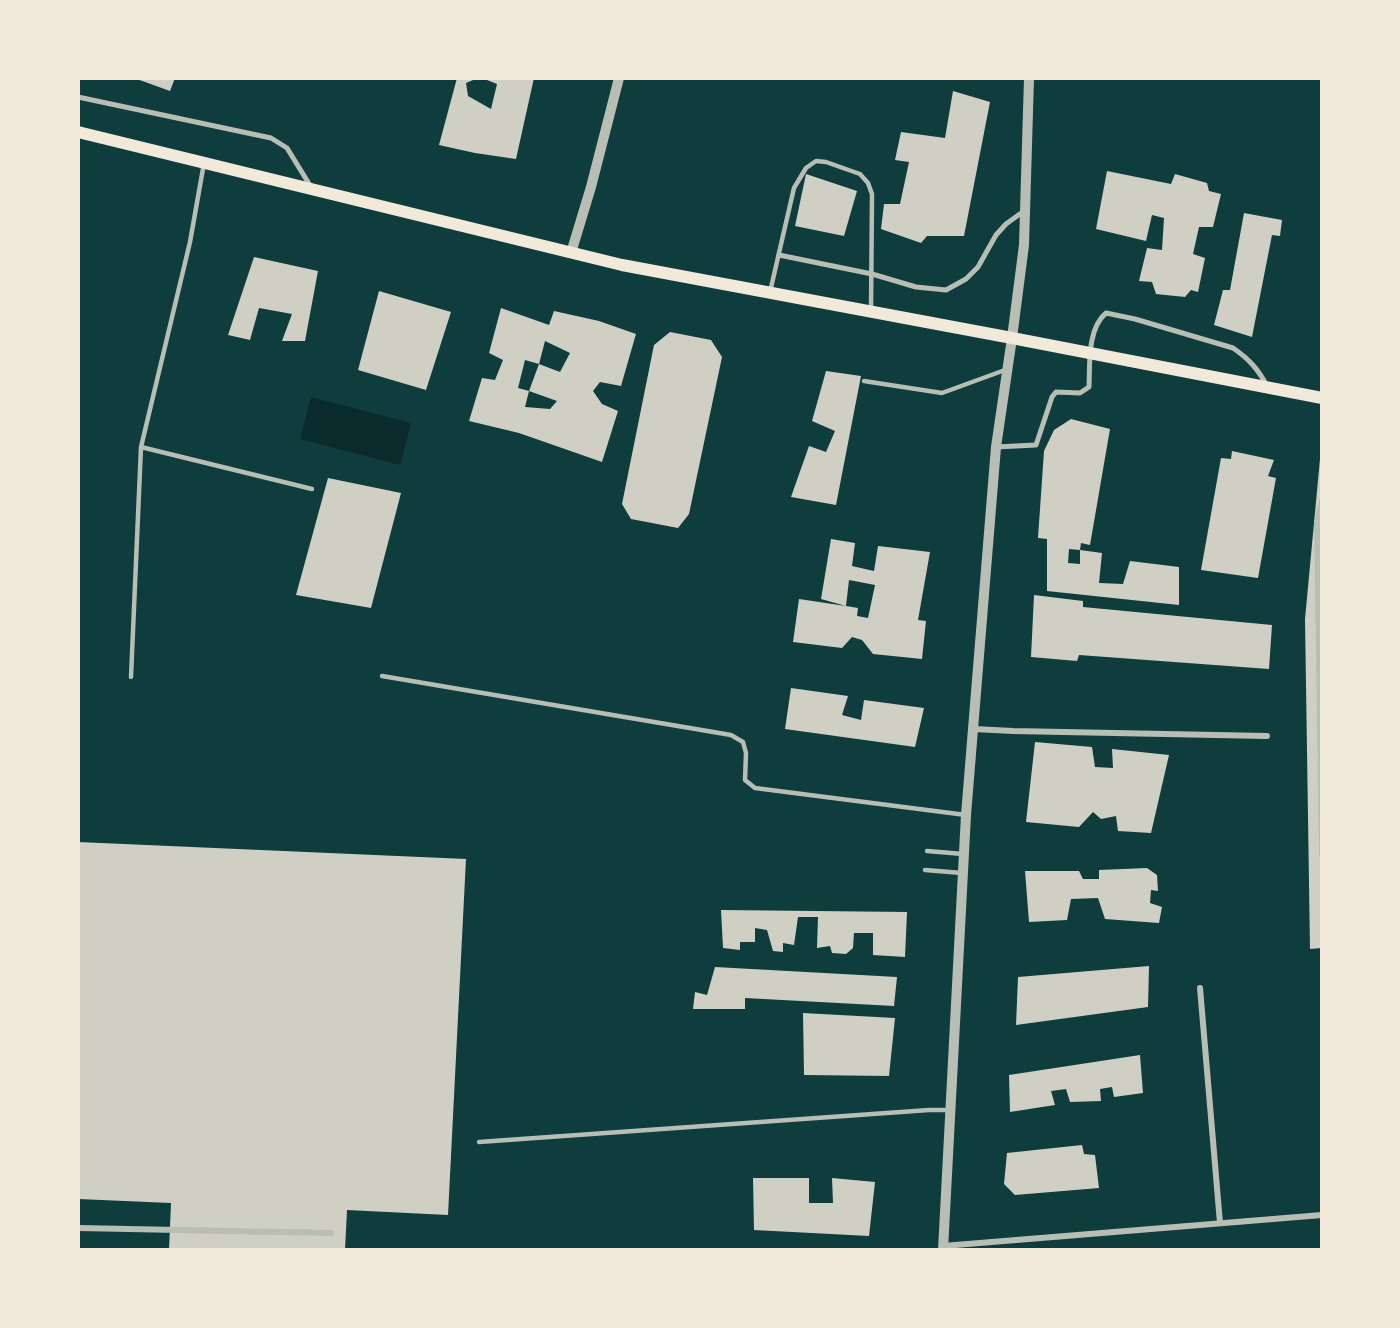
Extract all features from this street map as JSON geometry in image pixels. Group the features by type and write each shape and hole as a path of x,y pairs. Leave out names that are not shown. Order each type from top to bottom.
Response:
{"main road":[{"path":"78,132 622,265 1322,398"}],"street":[{"path":"571,253 591,187 619,78"},
{"path":"1029,78 1024,244 996,447 966,815 943,1248 1220,1222 1322,1215"},
{"path":"78,98 271,138 287,148 312,188"},
{"path":"779,255 872,274 916,287 946,290 966,279 978,267 996,235 1006,224 1025,210"},
{"path":"996,447 1036,445 1042,433 1052,397 1056,392 1080,393 1089,387 1090,354 1098,320 1106,313 1233,348 1258,368 1268,387"},
{"path":"1322,501 1317,522 1322,854"},
{"path":"974,729 1267,736"},
{"path":"1200,988 1220,1222"},
{"path":"78,1228 331,1233"}],"lane":[{"path":"770,293 794,188 806,168 816,161 826,162 860,174 868,183 872,194 872,312"},
{"path":"131,677 141,447 190,242 204,163"},
{"path":"864,381 942,393 1008,369"},
{"path":"141,447 312,489"},
{"path":"382,676 731,735 743,742 746,753 745,780 755,788 966,815"},
{"path":"927,851 964,854"},
{"path":"925,870 962,873"},
{"path":"479,1142 950,1110"}],"water":[{"path":"311,397 411,423 400,465 300,439"}],"building":[{"path":"134,78 175,78 170,91"},
{"path":"457,78 478,78 466,83 468,96 491,109 497,84 482,78 534,78 516,159 439,145"},
{"path":"953,91 990,102 964,236 927,236 921,243 881,229 884,204 900,204 909,162 895,160 901,132 945,138"},
{"path":"1107,171 1171,184 1175,174 1207,183 1209,191 1221,194 1213,227 1199,227 1193,254 1205,258 1198,292 1191,290 1185,297 1156,294 1152,282 1139,281 1147,248 1162,250 1164,218 1152,215 1146,241 1096,229"},
{"path":"806,174 857,191 844,236 795,226"},
{"path":"1244,213 1282,220 1280,236 1272,235 1252,337 1214,325 1223,290 1230,290"},
{"path":"254,257 318,271 305,341 282,341 292,314 259,308 250,340 228,335"},
{"path":"379,291 451,312 426,390 358,370"},
{"path":"501,308 549,325 554,311 599,321 636,334 621,386 600,382 593,391 602,404 618,411 602,462 519,433 469,421 482,378 495,380 503,360 489,353","holes":["545,341 570,353 560,372 539,364","525,360 539,364 529,391 518,388","529,391 557,401 550,409 525,407"]},
{"path":"670,332 711,340 722,357 689,514 678,528 631,519 622,504 654,345"},
{"path":"826,371 861,376 836,505 791,497 809,446 826,452 835,431 812,421"},
{"path":"1071,419 1110,429 1090,545 1081,543 1080,550 1102,553 1099,583 1123,584 1130,561 1179,567 1179,605 1047,591 1047,539 1038,538 1044,451 1054,430","holes":["1069,549 1080,550 1080,564 1068,563"]},
{"path":"1232,451 1274,460 1268,476 1276,478 1258,578 1201,570 1221,458 1231,459"},
{"path":"1320,459 1322,459 1322,948 1310,949 1305,619"},
{"path":"328,478 401,493 371,608 296,595"},
{"path":"831,539 855,543 852,566 874,571 878,546 930,552 918,620 926,621 922,659 873,654 862,640 852,637 842,648 793,642 799,599 846,606 821,599","holes":["849,580 875,585 868,618 857,616 858,608 846,606"]},
{"path":"1034,595 1083,601 1083,607 1272,625 1269,669 1079,655 1077,661 1031,657"},
{"path":"791,688 848,696 842,715 861,720 864,700 924,708 915,747 785,729"},
{"path":"1035,742 1092,747 1095,767 1113,768 1112,749 1169,755 1151,833 1118,831 1116,816 1101,819 1093,812 1079,827 1026,822"},
{"path":"78,842 466,859 448,1215 347,1210 345,1250 169,1250 171,1203 78,1199"},
{"path":"1147,868 1157,875 1158,891 1151,890 1150,903 1162,907 1159,923 1105,919 1098,898 1071,899 1067,920 1029,922 1025,871 1079,871 1083,879 1099,879 1099,870"},
{"path":"721,910 907,912 905,957 873,955 873,933 854,933 853,948 846,954 832,953 830,946 817,948 818,917 798,917 794,945 783,943 783,952 773,951 767,930 755,928 755,942 740,942 740,950 723,948"},
{"path":"1149,966 1148,1007 1016,1025 1018,977"},
{"path":"715,967 897,977 894,1006 745,998 745,1009 693,1009 695,992 707,995"},
{"path":"803,1013 895,1018 889,1076 804,1075"},
{"path":"1140,1055 1143,1093 1114,1097 1112,1087 1100,1089 1101,1101 1070,1102 1066,1089 1051,1091 1055,1105 1010,1112 1009,1075"},
{"path":"1082,1145 1084,1154 1095,1155 1099,1188 1015,1195 1004,1184 1007,1153"},
{"path":"753,1178 809,1178 809,1203 833,1203 832,1178 875,1182 869,1236 754,1230"}]}
